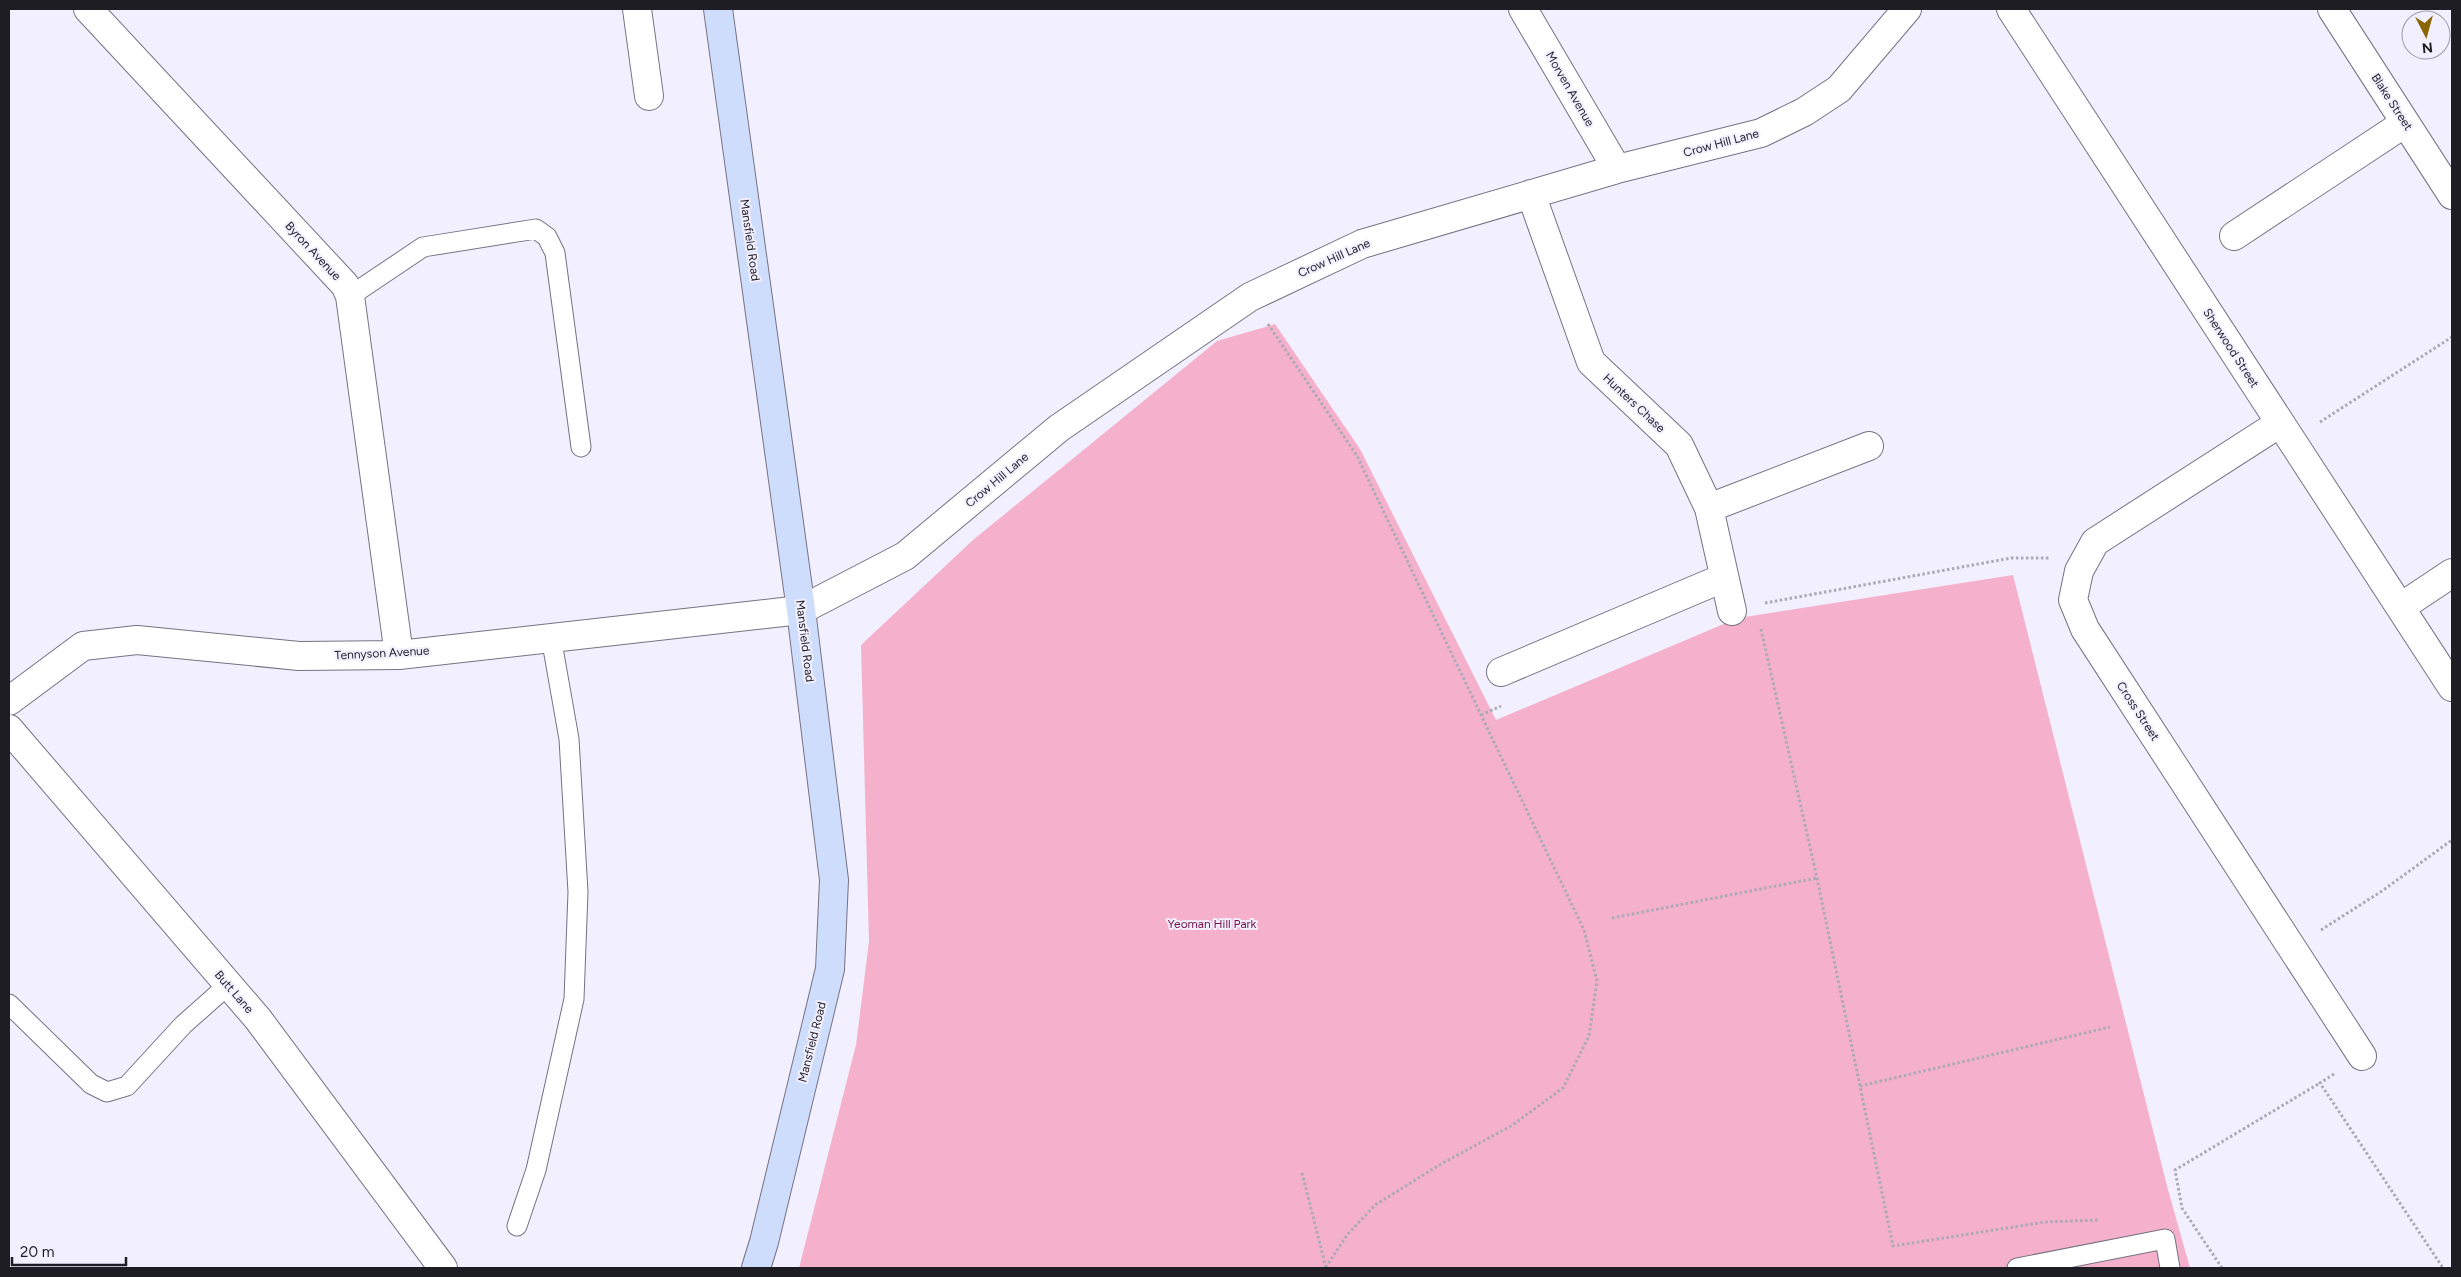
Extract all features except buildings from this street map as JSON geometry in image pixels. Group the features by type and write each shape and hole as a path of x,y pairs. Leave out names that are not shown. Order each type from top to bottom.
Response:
{"main road":[{"name":"Mansfield Road","path":"718,9 801,610 834,880 830,969 764,1242 756,1268"}],"street":[{"name":"Byron Avenue","path":"88,9 345,285 350,296 399,655"},
{"path":"637,9 648,96"},
{"name":"Morven Avenue","path":"1523,9 1617,169"},
{"name":"Crow Hill Lane","path":"801,610 905,556 1059,428 1250,297 1362,244 1617,169 1761,133 1804,112 1839,89 1907,9"},
{"name":"Sherwood Street","path":"2011,9 2452,687"},
{"name":"Blake Street","path":"2332,9 2452,195"},
{"path":"2234,236 2405,123"},
{"name":"Hunters Chase","path":"1531,194 1591,362 1678,445 1709,508 1732,611"},
{"name":"Cross Street","path":"2285,432 2095,542 2079,571 2073,600 2085,629 2362,1056"},
{"path":"1709,508 1868,446"},
{"path":"2401,607 2452,573"},
{"path":"1501,672 1724,578"},
{"name":"Tennyson Avenue","path":"9,701 83,646 137,640 299,656 399,655 801,610"},
{"name":"Butt Lane","path":"9,728 258,1019 444,1268"}],"lane":[{"path":"350,296 423,247 536,229 547,237 555,253 581,447"},
{"path":"517,1226 539,1161 574,999 578,892 569,739 551,637"},
{"path":"9,1004 91,1084 107,1092 128,1086 183,1025 228,985"},
{"path":"2017,1268 2165,1239 2170,1268"}],"path":[{"path":"1250,297 1357,456 1584,930 1597,981 1588,1036 1564,1088 1511,1126 1441,1164 1375,1205 1347,1235 1326,1268"},
{"path":"2285,432 2452,337"},
{"path":"1732,611 1756,604 2011,558 2046,556 2079,571"},
{"path":"1760,624 1817,878 1893,1246 2045,1222 2102,1220"},
{"path":"1481,714 1509,703"},
{"path":"2292,949 2382,891 2452,840"},
{"path":"1612,918 1817,878"},
{"path":"1860,1086 2110,1027"},
{"path":"2222,1268 2182,1208 2175,1170 2362,1056"},
{"path":"2320,1083 2443,1268"},
{"path":"1302,1173 1326,1268"}],"green space":[{"name":"Yeoman Hill Park","path":"1275,324 1360,449 1496,720 1738,618 2013,575 2167,1186 2190,1268 799,1268 856,1045 869,941 861,645 973,540 1217,341"}]}
